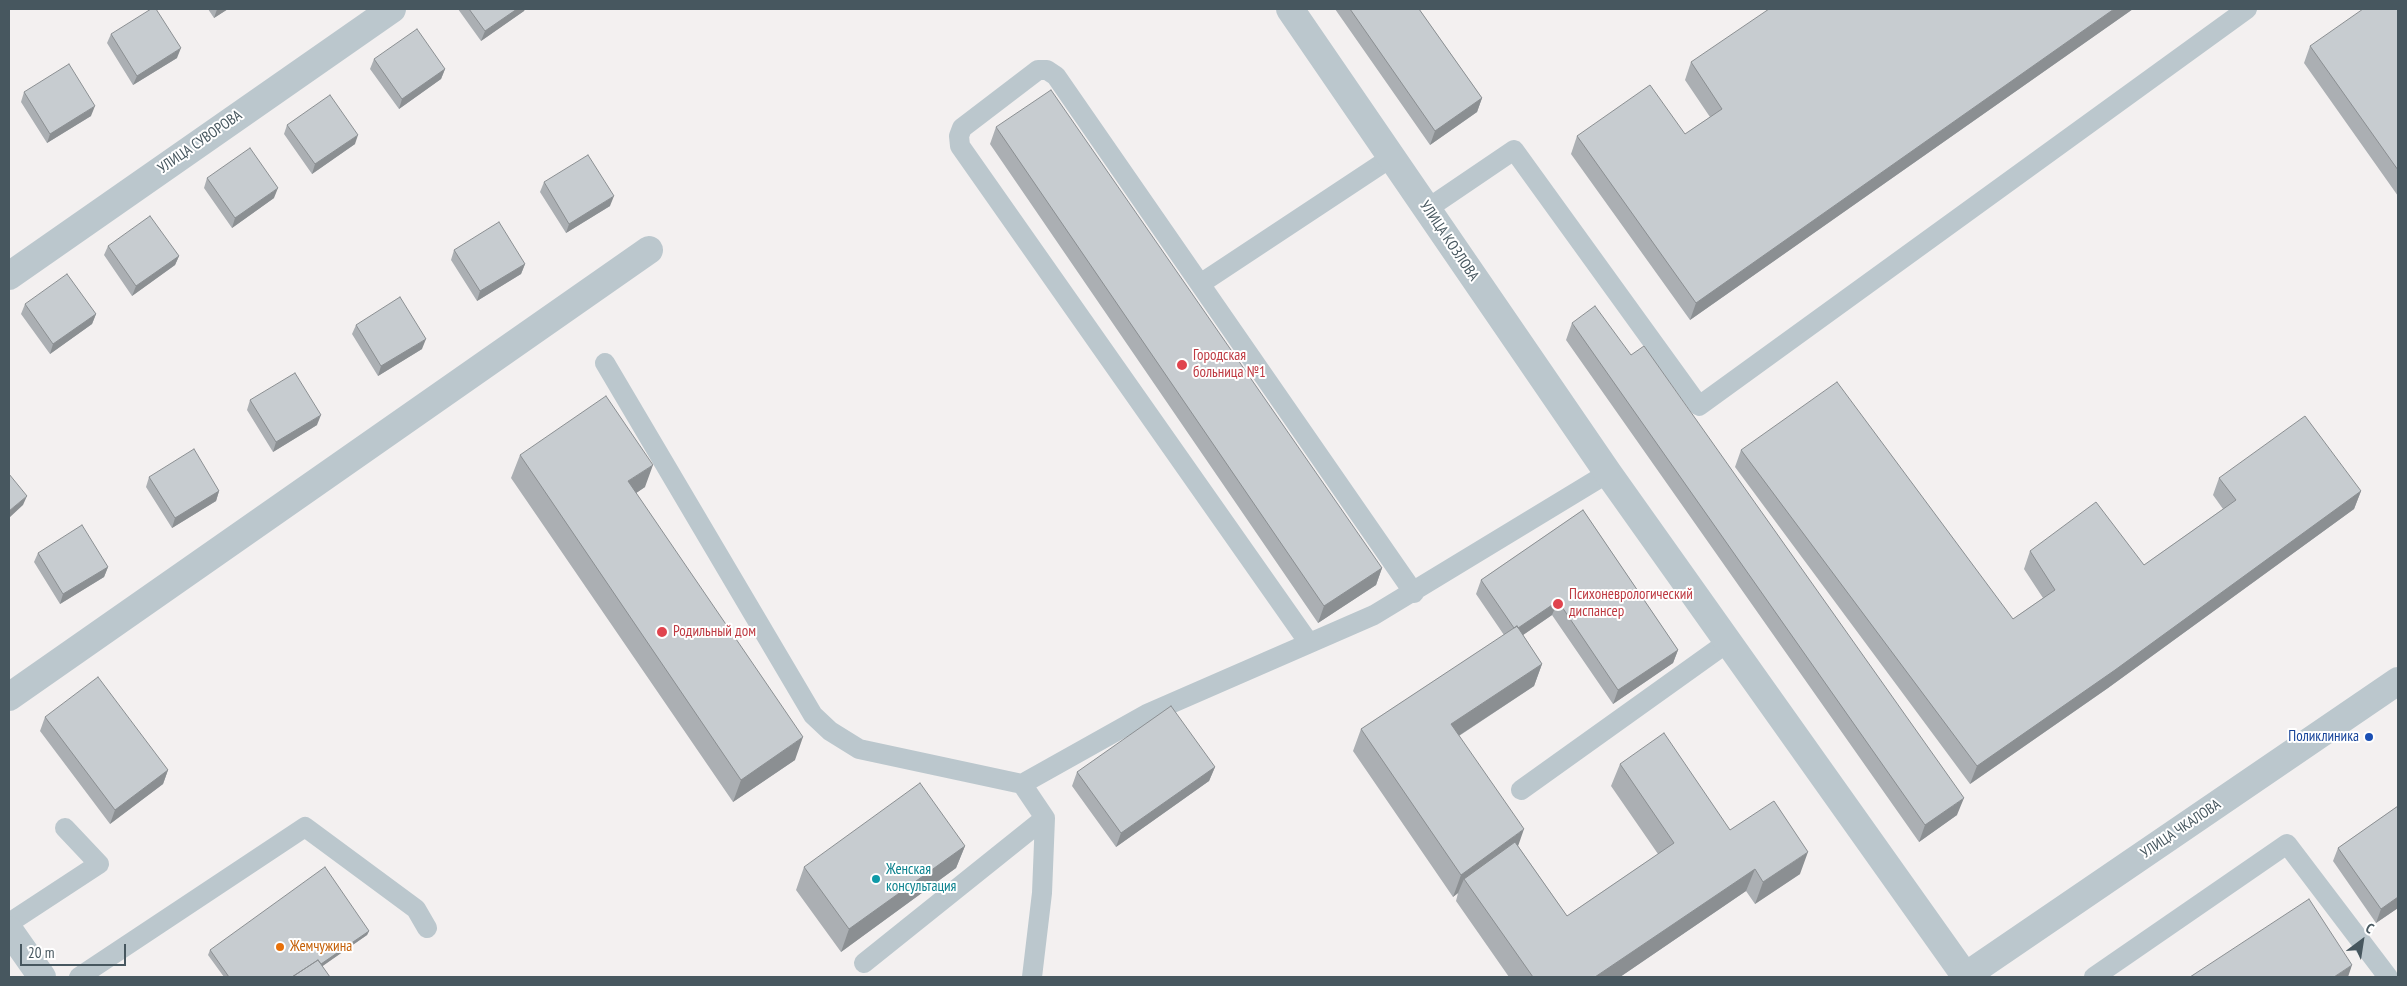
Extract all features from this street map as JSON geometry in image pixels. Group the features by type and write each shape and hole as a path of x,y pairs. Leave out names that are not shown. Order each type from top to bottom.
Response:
{"street":[{"name":"УЛИЦА СУВОРОВА","path":"9,276 392,9"},
{"name":"УЛИЦА КОЗЛОВА","path":"1290,9 1608,473 1965,977"},
{"path":"9,696 649,250"},
{"name":"УЛИЦА ЧКАЛОВА","path":"1965,977 2398,681"},
{"path":"9,930 42,977"}],"lane":[{"path":"1427,209 1514,150 1699,406 2247,9"},
{"path":"1309,643 960,146 959,136 962,128 1038,70 1047,70 1056,76 1414,593"},
{"path":"1200,284 1392,156"},
{"path":"605,363 814,715 830,731 859,749 1022,784 1146,714 1374,615 1414,593 1608,473"},
{"path":"1521,790 1728,642"},
{"path":"1022,784 1045,818 1042,893 1032,977"},
{"path":"864,963 1045,818"},
{"path":"79,977 305,827 416,909 428,928"},
{"path":"9,923 99,864 65,828"},
{"path":"2094,977 2287,844 2388,977"}],"building":[{"path":"151,9 156,9 181,48 137,76 111,34"},
{"path":"469,9 517,9 485,31"},
{"path":"1350,9 1419,9 1482,98 1435,131"},
{"path":"1769,9 2114,9 1696,303 1577,136 1650,85 1685,134 1722,109 1691,62"},
{"path":"2363,9 2398,9 2398,170 2310,46"},
{"path":"417,29 445,69 402,99 374,59"},
{"path":"69,64 95,106 50,134 24,92"},
{"name":"Городская больница №1","path":"1051,90 1382,568 1324,606 996,127"},
{"path":"330,95 358,135 315,164 287,125"},
{"path":"250,148 278,188 235,218 207,178"},
{"path":"588,155 614,196 569,224 544,182"},
{"path":"150,216 179,256 136,286 108,246"},
{"path":"499,222 525,264 480,291 454,250"},
{"path":"67,274 96,314 53,344 25,304"},
{"path":"400,297 426,339 381,366 356,325"},
{"path":"1595,306 1631,355 1644,346 1964,798 1925,825 1572,323"},
{"path":"295,373 321,415 276,442 250,400"},
{"path":"1837,382 2013,619 2055,590 2030,551 2096,502 2144,565 2236,500 2219,478 2305,416 2361,491 2115,670 1977,766 1741,450"},
{"name":"Родильный дом","path":"606,396 653,465 628,481 803,737 741,780 520,455"},
{"path":"194,449 219,491 175,518 149,477"},
{"path":"9,474 27,496 9,511"},
{"name":"Психоневрологический диспансер","path":"1583,510 1678,650 1618,690 1558,601 1518,628 1517,626 1514,628 1481,580"},
{"path":"82,525 108,567 63,594 38,553"},
{"path":"1517,626 1542,664 1451,724 1524,829 1461,875 1361,729"},
{"path":"98,677 168,770 115,810 45,717"},
{"path":"1171,706 1215,767 1121,833 1077,772"},
{"path":"1664,733 1730,830 1774,801 1808,852 1763,882 1755,869 1595,977 1533,977 1464,879 1515,842 1567,916 1674,843 1620,764"},
{"name":"Женская консультация","path":"920,783 965,846 849,929 804,867"},
{"path":"2398,806 2398,897 2381,909 2338,848"},
{"path":"325,867 369,931 321,964 318,960 292,977 229,977 210,950"},
{"path":"2309,899 2352,965 2334,977 2190,977"},
{"path":"318,960 330,977 292,977"}],"place":[{"name":"Городская больница №1","path":"1182,365"},
{"name":"Психоневрологический диспансер","path":"1558,604"},
{"name":"Родильный дом","path":"662,632"},
{"name":"Поликлиника","path":"2369,737"},
{"name":"Женская консультация","path":"876,879"},
{"name":"Жемчужина","path":"280,947"}]}
